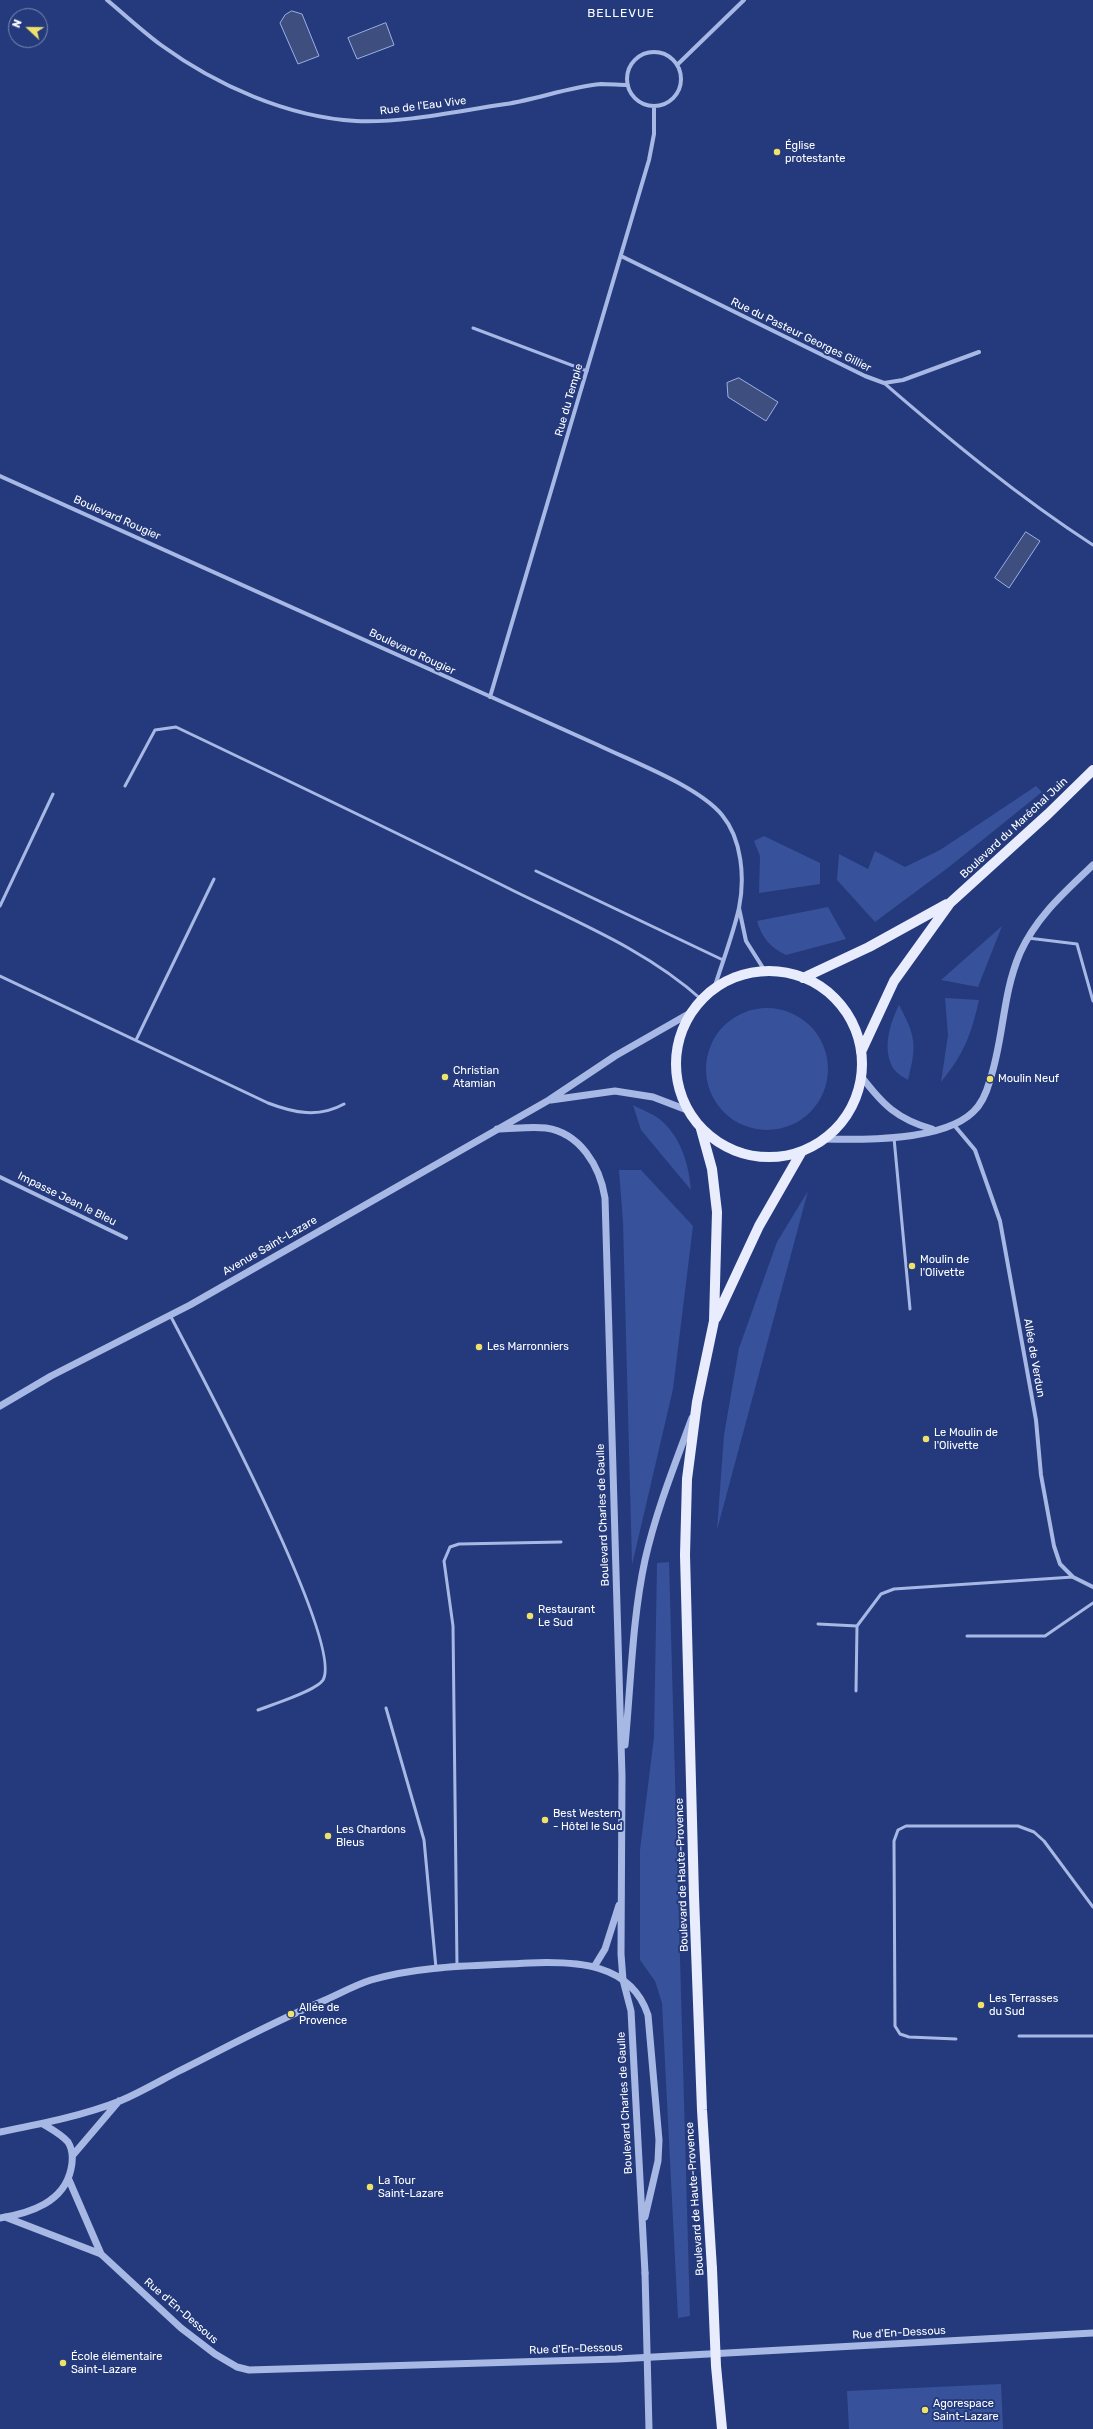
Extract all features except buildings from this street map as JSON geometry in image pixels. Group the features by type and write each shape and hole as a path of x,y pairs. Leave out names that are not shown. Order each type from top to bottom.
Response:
{"main road":[{"name":"Boulevard du Maréchal Juin","path":"861,1052 894,981 950,903 1048,814 1093,770"},
{"name":"Boulevard du Maréchal Juin","path":"803,978 869,947 950,903"},
{"path":"765,971 784,972 803,978 825,990 842,1007 854,1028 861,1052 861,1076 851,1106 842,1122 824,1139 802,1151 775,1157 748,1155 723,1145 701,1129 688,1110 678,1086 676,1060 681,1035 692,1012 714,989 738,976 765,971"},
{"name":"Boulevard de Haute-Provence","path":"701,1129 712,1169 717,1212 714,1321 697,1402 687,1479 686,1555 694,1896 702,2110 712,2269 716,2366 722,2429"},
{"name":"Boulevard de Haute-Provence","path":"714,1321 759,1226 802,1151"}],"street":[{"name":"Rue de l'Eau Vive","path":"107,0 160,44 191,64 251,94 284,108 308,114 355,121 398,120 522,102 601,84 628,85"},
{"path":"677,65 744,0"},
{"path":"656,52 664,54 677,65 681,80 676,96 662,105 654,106 637,100 628,85 630,68 641,56 656,52"},
{"name":"Rue du Temple","path":"490,697 649,160 654,134 654,106"},
{"name":"Rue du Pasteur Georges Gillier","path":"621,256 865,376 884,383 903,380 979,352"},
{"name":"Boulevard Rougier","path":"0,476 598,745 691,790 713,806 723,816 733,832 739,851 741,871 739,907 714,989"},
{"path":"824,1139 864,1140 894,1138 934,1130 954,1125 979,1106 990,1079 1006,996 1028,938 1043,914 1093,865"},
{"name":"Boulevard Rougier","path":"739,907 746,941 765,971"},
{"name":"Avenue Saint-Lazare","path":"0,1406 51,1376 170,1315 549,1100 615,1056 692,1012"},
{"path":"861,1076 879,1100 893,1112 914,1124 934,1130"},
{"path":"549,1100 615,1091 648,1096 688,1110"},
{"name":"Allée de Verdun","path":"954,1125 975,1150 1000,1221 1036,1420 1041,1475 1054,1546 1060,1564 1073,1577 1093,1587"},
{"name":"Boulevard Charles de Gaulle","path":"497,1129 545,1128 560,1132 583,1148 596,1164 605,1198 622,1776 623,1980 631,2011 643,2225 649,2429"},
{"name":"Impasse Jean le Bleu","path":"0,1177 126,1238"},
{"path":"622,1776 639,1597 645,1560 657,1517 697,1402"},
{"path":"594,1967 605,1949 622,1897"},
{"path":"0,2132 43,2124 120,2101 291,2014 362,1984 398,1973 457,1967 570,1962 594,1967 623,1980"},
{"name":"Boulevard Charles de Gaulle","path":"623,1980 636,1991 644,2003 648,2015 652,2046 659,2140 658,2161 643,2225"},
{"path":"2,2218 36,2209 51,2201 68,2180 73,2155 120,2101"},
{"path":"43,2124 62,2135 69,2143 73,2155"},
{"name":"Rue d'En-Dessous","path":"68,2180 101,2254"},
{"name":"Rue d'En-Dessous","path":"2,2218 101,2254 181,2328 220,2357 237,2367 249,2370 617,2359 1093,2333"}],"lane":[{"path":"473,328 587,371"},
{"path":"884,383 1001,480 1043,512 1093,545"},
{"path":"125,786 155,730 176,727 428,848 623,945 678,977 702,1000"},
{"path":"0,906 53,794"},
{"path":"536,871 723,960"},
{"path":"136,1040 214,879"},
{"path":"1028,938 1078,944 1093,1000"},
{"path":"0,976 268,1103 289,1111 310,1113 331,1112 344,1104"},
{"path":"894,1138 910,1309"},
{"path":"170,1315 257,1484 295,1571 323,1652 325,1672 318,1685 258,1710"},
{"path":"457,1967 453,1626 444,1561 450,1547 459,1544 561,1542"},
{"path":"856,1691 857,1626 881,1594 894,1589 1073,1577"},
{"path":"967,1636 1045,1636 1093,1602"},
{"path":"818,1624 857,1626"},
{"path":"386,1708 424,1840 436,1969"},
{"path":"956,2039 909,2037 900,2034 895,2026 894,1841 898,1830 906,1826 1018,1826 1034,1832 1044,1841 1093,1907"},
{"path":"1019,2036 1093,2036"}],"shaded area":[{"path":"292,11 302,14 319,56 298,64 280,23 285,15"},
{"path":"386,23 394,45 357,59 348,38"},
{"path":"739,378 778,402 766,421 728,397 727,383"},
{"path":"1026,532 1040,541 1009,588 995,578"},
{"path":"1036,786 1042,792 949,867 875,922 837,880 839,854 868,869 875,851 905,867 940,850"},
{"path":"764,836 820,863 820,884 759,893 760,856 754,841"},
{"path":"828,907 846,939 786,955 775,949 767,941 761,932 757,921"},
{"path":"1002,926 978,987 941,980"},
{"path":"945,998 979,1000 966,1044 956,1062 941,1082 948,1035"},
{"path":"899,1005 909,1025 914,1049 908,1080 894,1070 888,1053 888,1036"},
{"path":"767,1008 790,1012 801,1018 810,1026 818,1035 824,1046 828,1069 824,1092 818,1103 810,1112 801,1120 790,1126 767,1130 744,1126 733,1120 724,1112 716,1103 710,1092 706,1069 710,1046 716,1035 724,1026 733,1018 744,1012"},
{"path":"633,1105 660,1119 670,1129 680,1145 686,1163 691,1190 641,1130"},
{"path":"619,1170 641,1170 693,1226 673,1389 632,1565 623,1222"},
{"path":"808,1191 717,1530 724,1435 739,1348 777,1242"},
{"path":"669,1562 690,2316 678,2318 662,2003 655,1981 640,1960 640,1850 654,1737 657,1563"},
{"name":"Agorespace Saint-Lazare","path":"1001,2384 1003,2429 849,2429 847,2391"}],"place":[{"name":"Église protestante","path":"777,152"},
{"name":"Christian Atamian","path":"445,1077"},
{"name":"Moulin Neuf","path":"990,1079"},
{"name":"Moulin de l'Olivette","path":"912,1266"},
{"name":"Les Marronniers","path":"479,1347"},
{"name":"Le Moulin de l'Olivette","path":"926,1439"},
{"name":"Restaurant Le Sud","path":"530,1616"},
{"name":"Best Western - Hôtel le Sud","path":"545,1820"},
{"name":"Les Chardons Bleus","path":"328,1836"},
{"name":"Les Terrasses du Sud","path":"981,2005"},
{"name":"Allée de Provence","path":"291,2014"},
{"name":"La Tour Saint-Lazare","path":"370,2187"},
{"name":"École élémentaire Saint-Lazare","path":"63,2363"},
{"name":"Agorespace Saint-Lazare","path":"925,2410"}],"district":[{"name":"BELLEVUE","path":"621,14"}]}
